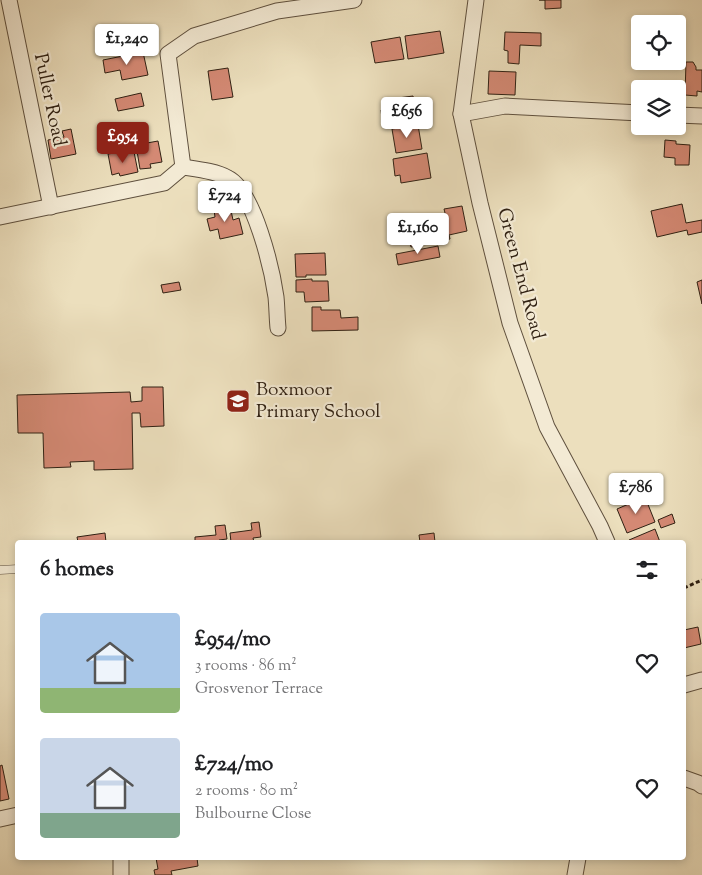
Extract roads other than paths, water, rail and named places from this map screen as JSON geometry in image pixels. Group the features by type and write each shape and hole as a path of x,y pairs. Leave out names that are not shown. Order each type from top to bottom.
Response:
{"street":[{"name":"Puller Road","path":"9,0 51,207"},
{"path":"182,167 168,54 194,36 276,6 354,0"},
{"name":"Green End Road","path":"476,0 461,114 480,203 510,324 547,427 600,526 605,540"},
{"path":"461,114 505,106 631,113"},
{"path":"686,115 702,116"},
{"path":"0,218 164,183 182,167"},
{"path":"182,167 201,170 228,178 237,186 247,200 262,235 271,272 276,299 278,328"},
{"path":"686,684 702,680"},
{"path":"686,779 702,786"},
{"path":"0,819 15,816"},
{"path":"120,860 121,875"},
{"path":"576,875 578,860"}],"lane":[{"path":"0,570 15,569"}],"place":[{"name":"Boxmoor Primary School","path":"238,401"}]}
